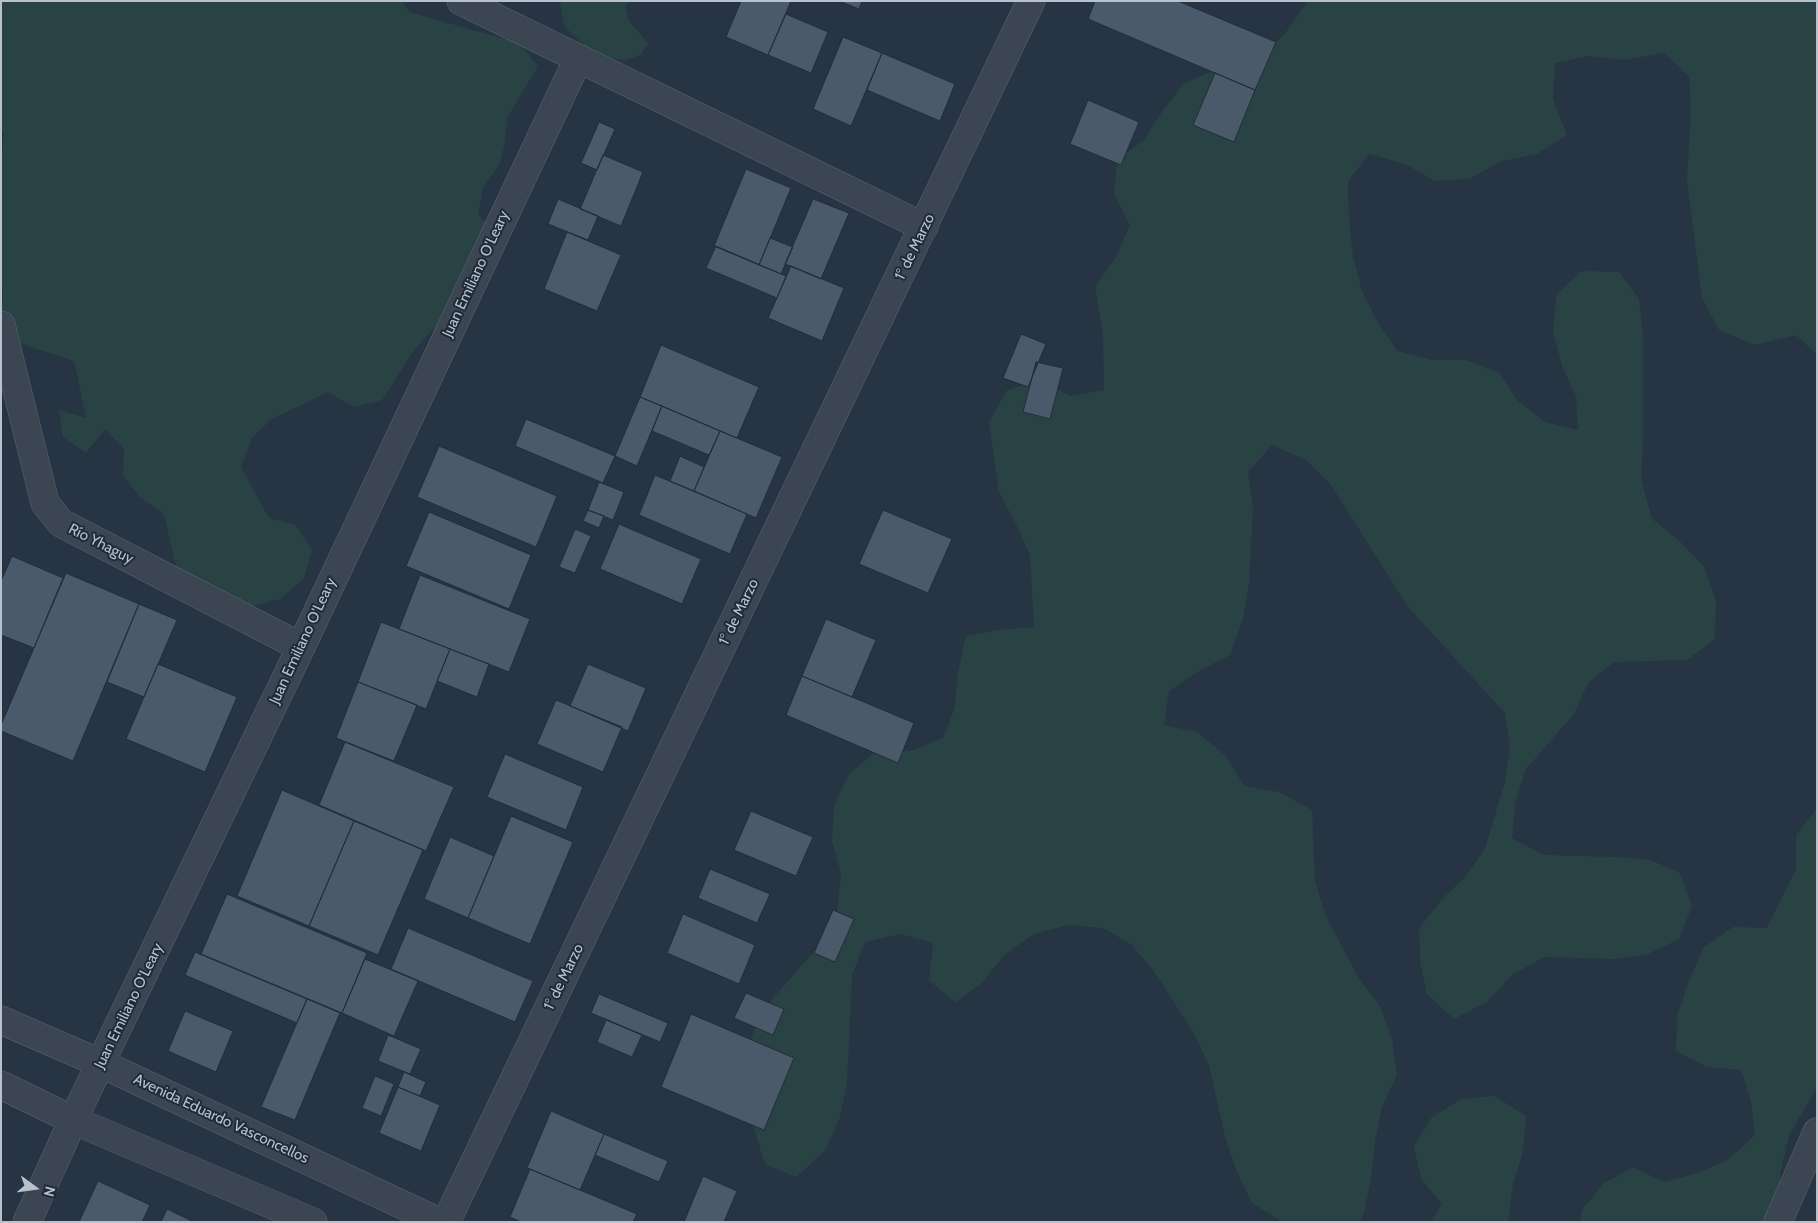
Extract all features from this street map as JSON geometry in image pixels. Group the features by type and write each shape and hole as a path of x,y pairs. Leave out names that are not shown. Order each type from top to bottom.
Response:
{"street":[{"path":"461,1 924,227"},
{"name":"1° de Marzo","path":"446,1222 1031,1"},
{"name":"Juan Emiliano O'Leary","path":"27,1222 73,1120 102,1064 301,647 578,59"},
{"name":"Río Yhaguy","path":"1,324 45,503 61,523 301,647"},
{"name":"Avenida Eduardo Vasconcellos","path":"1,1020 102,1064 439,1222"},
{"path":"1,1085 73,1120 313,1222"},
{"path":"1778,1222 1817,1132"}],"green space":[{"path":"1,1 402,1 409,12 519,43 538,66 508,116 500,163 483,187 478,215 500,235 458,311 434,328 414,350 382,400 354,407 328,392 272,419 252,438 241,467 269,518 295,525 312,549 304,579 280,599 253,606 224,601 176,567 164,514 141,498 123,476 124,449 105,429 86,453 63,437 59,410 86,418 74,361 18,343 1,321 3,292 1,286 1,164 4,133 1,133"},
{"path":"560,1 629,1 625,7 629,21 648,43 641,55 626,60 613,59 585,46 564,26"},
{"path":"1308,1 1817,1 1817,355 1796,335 1755,345 1719,330 1702,298 1687,181 1691,110 1689,76 1664,53 1624,60 1589,56 1555,63 1553,99 1567,135 1537,154 1502,161 1469,179 1435,181 1405,164 1369,154 1348,181 1349,219 1353,256 1362,291 1377,321 1397,351 1432,360 1466,360 1499,373 1518,401 1545,422 1578,430 1576,396 1562,366 1553,332 1556,295 1582,271 1619,272 1639,299 1643,336 1643,444 1641,479 1652,519 1678,539 1704,567 1716,601 1715,639 1687,660 1614,662 1588,683 1574,714 1526,769 1515,803 1512,838 1544,855 1651,860 1680,873 1692,906 1679,939 1648,954 1614,959 1544,957 1512,975 1487,1002 1454,1019 1427,994 1420,962 1419,929 1441,900 1465,877 1485,849 1505,782 1510,747 1505,713 1408,607 1331,485 1306,460 1272,445 1248,472 1253,509 1249,584 1243,619 1230,655 1199,671 1169,691 1164,725 1197,732 1226,756 1244,786 1279,792 1312,810 1315,881 1325,914 1359,979 1380,1006 1392,1039 1397,1075 1382,1107 1375,1141 1371,1179 1364,1213 1360,1222 1282,1222 1252,1203 1237,1172 1225,1137 1209,1065 1193,1032 1154,971 1132,945 1103,928 1068,925 1034,934 1005,954 983,982 956,1002 929,981 933,943 900,934 865,942 852,975 847,1083 840,1117 825,1151 796,1177 765,1164 754,1129 747,1094 746,1059 755,1027 774,997 824,940 837,910 841,874 832,841 834,806 848,775 875,752 911,751 943,738 955,707 958,672 966,636 998,630 1034,627 1030,555 999,492 989,422 1007,390 1040,381 1070,396 1104,390 1103,332 1095,287 1116,257 1130,225 1114,194 1117,160 1144,140 1183,84 1222,67 1257,59 1283,36"},
{"path":"1817,808 1817,1088 1789,1135 1780,1175 1780,1211 1777,1222 1580,1222 1582,1210 1603,1184 1633,1167 1664,1182 1698,1173 1729,1159 1755,1135 1751,1101 1741,1070 1707,1067 1676,1051 1677,1016 1690,978 1704,947 1733,927 1767,928 1796,869 1796,835"},
{"path":"1495,1096 1526,1116 1523,1151 1513,1184 1508,1222 1430,1222 1442,1205 1421,1178 1414,1147 1431,1118 1461,1099"}],"building":[{"path":"741,1 791,1 768,55 726,37"},
{"path":"839,1 862,1 859,9"},
{"path":"1095,1 1178,1 1276,42 1255,90 1088,19"},
{"path":"786,14 828,32 811,73 768,55"},
{"path":"843,37 882,53 851,126 813,109"},
{"path":"882,53 955,84 940,121 867,90"},
{"path":"1215,73 1255,90 1234,142 1193,125"},
{"path":"1088,100 1139,122 1121,165 1070,144"},
{"path":"599,122 615,129 597,170 581,163"},
{"path":"603,155 643,172 621,226 580,209"},
{"path":"746,169 791,188 759,265 714,246"},
{"path":"558,199 598,216 588,240 548,224"},
{"path":"813,199 849,213 821,279 785,264"},
{"path":"567,232 621,255 597,311 544,289"},
{"path":"770,238 793,247 781,274 759,265"},
{"path":"716,246 786,276 777,298 706,268"},
{"path":"791,266 844,288 822,341 768,318"},
{"path":"1021,334 1046,344 1028,387 1003,378"},
{"path":"661,345 759,387 737,438 640,397"},
{"path":"1036,362 1063,368 1050,419 1023,412"},
{"path":"640,397 662,406 637,466 615,456"},
{"path":"662,406 720,431 709,455 652,431"},
{"path":"526,419 615,456 603,483 515,446"},
{"path":"720,431 782,457 756,518 694,491"},
{"path":"439,446 557,496 536,547 417,497"},
{"path":"680,456 704,467 694,491 670,481"},
{"path":"655,475 747,514 730,554 639,515"},
{"path":"599,482 624,492 613,520 588,510"},
{"path":"588,510 604,516 599,528 583,521"},
{"path":"883,510 952,539 928,593 859,564"},
{"path":"429,512 531,555 509,609 406,566"},
{"path":"619,524 701,559 682,604 600,569"},
{"path":"575,529 591,536 575,573 559,567"},
{"path":"12,556 63,578 34,648 1,635 1,581"},
{"path":"66,573 139,604 73,761 1,731 1,725"},
{"path":"420,575 530,619 509,672 399,629"},
{"path":"139,604 177,620 144,697 107,682"},
{"path":"826,619 876,640 852,697 802,676"},
{"path":"381,622 450,649 426,709 358,682"},
{"path":"450,649 489,664 477,697 437,681"},
{"path":"158,664 237,697 205,772 126,739"},
{"path":"588,664 646,688 628,731 570,706"},
{"path":"802,676 914,723 898,763 786,715"},
{"path":"358,682 417,705 394,761 336,738"},
{"path":"556,700 622,727 603,772 537,744"},
{"path":"345,742 454,787 426,851 319,805"},
{"path":"505,754 583,787 566,830 487,797"},
{"path":"282,790 354,821 309,926 237,896"},
{"path":"751,811 813,837 796,876 734,850"},
{"path":"511,816 573,842 530,944 468,918"},
{"path":"354,821 423,850 378,955 309,926"},
{"path":"450,837 494,856 468,918 424,899"},
{"path":"710,869 770,894 757,923 698,898"},
{"path":"227,894 367,953 342,1013 201,954"},
{"path":"833,910 854,919 835,962 814,953"},
{"path":"683,914 755,945 739,984 667,953"},
{"path":"408,928 533,981 515,1022 391,969"},
{"path":"195,952 307,999 297,1023 185,975"},
{"path":"365,959 418,981 394,1036 342,1013"},
{"path":"746,993 784,1009 773,1035 734,1018"},
{"path":"599,994 668,1023 660,1042 591,1013"},
{"path":"307,999 340,1013 295,1120 261,1107"},
{"path":"185,1011 233,1031 216,1072 168,1051"},
{"path":"691,1014 794,1058 764,1130 661,1087"},
{"path":"606,1020 642,1035 632,1057 597,1042"},
{"path":"388,1035 421,1049 410,1074 378,1061"},
{"path":"404,1072 426,1082 420,1096 398,1087"},
{"path":"375,1076 394,1084 381,1116 362,1108"},
{"path":"398,1087 440,1105 421,1151 379,1133"},
{"path":"551,1111 604,1134 580,1190 527,1168"},
{"path":"604,1134 668,1161 659,1182 595,1155"},
{"path":"530,1169 637,1214 633,1222 521,1222 510,1217"},
{"path":"703,1176 737,1191 724,1222 684,1222"},
{"path":"98,1181 150,1205 142,1222 79,1222"},
{"path":"167,1209 194,1222 161,1222"}]}
